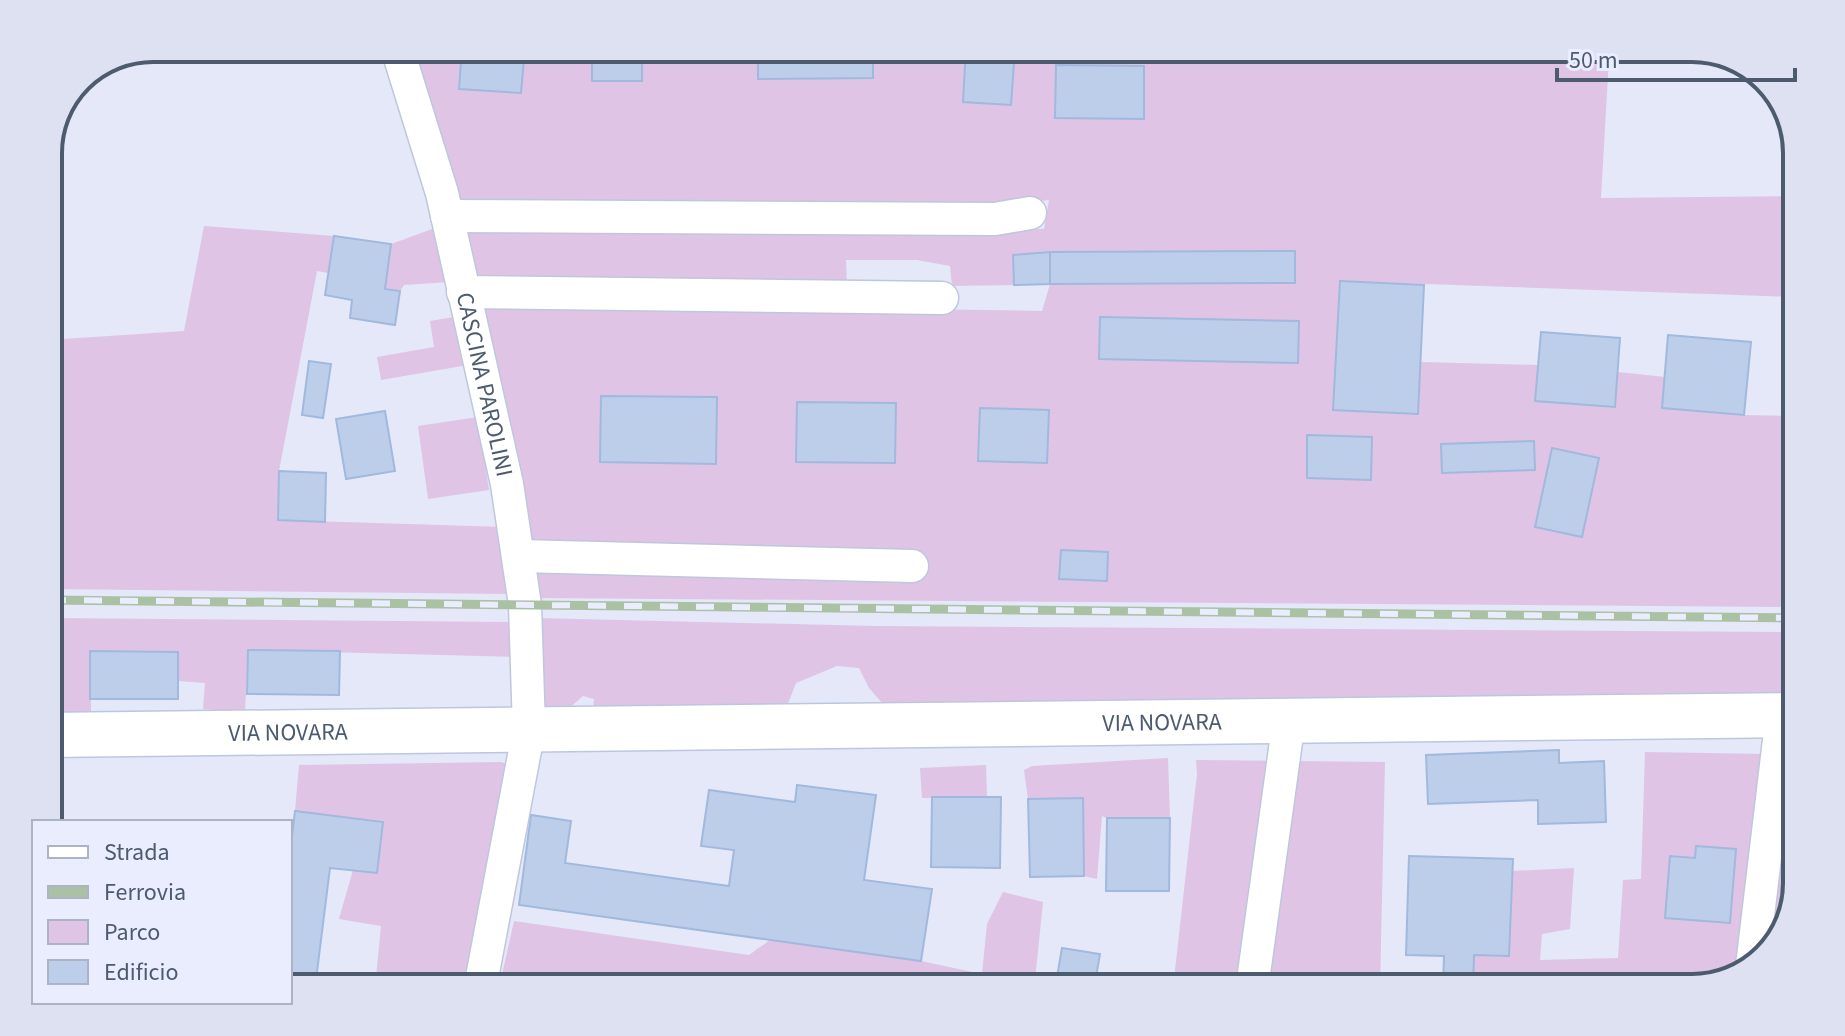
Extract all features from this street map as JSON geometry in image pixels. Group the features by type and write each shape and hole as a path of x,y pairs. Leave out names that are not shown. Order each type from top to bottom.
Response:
{"main road":[{"name":"VIA NOVARA","path":"62,735 1783,715"}],"street":[{"name":"CASCINA PAROLINI","path":"401,62 442,193 507,484 525,605 529,729"},
{"path":"447,216 995,219 1030,213"},
{"path":"463,292 942,298"},
{"path":"519,556 912,566"},
{"path":"1254,974 1289,720"},
{"path":"483,974 529,729"},
{"path":"1755,948 1783,756"}],"green space":[{"path":"412,62 1609,62 1601,198 1783,196 1783,297 1340,281 1333,410 1417,414 1420,362 1539,365 1536,401 1614,407 1618,372 1665,377 1662,408 1783,416 1783,607 534,598 478,302 1042,311 1050,284 1049,252 1013,255 1014,285 952,286 950,266 917,260 846,260 847,286 475,283 463,225 1044,229 1049,200 993,206 456,207"},
{"path":"204,226 334,236 391,244 435,228 449,282 404,285 400,291 395,325 350,318 352,300 325,295 328,273 317,271 279,471 278,520 505,527 517,594 62,589 62,339 184,331"},
{"path":"460,316 468,365 381,380 377,357 434,347 430,321"},
{"path":"478,417 489,490 428,499 418,426"},
{"path":"62,618 518,622 516,657 248,650 245,712 203,709 205,683 178,681 178,652 91,651 91,725 62,725"},
{"path":"536,618 875,626 1783,632 1783,705 891,713 869,688 859,668 837,666 796,683 782,719 592,720 594,699 583,696 567,710 541,706"},
{"path":"1645,752 1767,754 1783,760 1783,883 1780,906 1768,933 1742,959 1715,971 1692,974 1473,974 1474,955 1509,956 1512,871 1574,868 1570,929 1542,934 1540,960 1618,958 1623,880 1641,879"},
{"path":"1168,758 1170,818 1102,816 1097,879 1084,876 1083,798 1028,799 1024,770 1032,766"},
{"path":"1196,760 1385,762 1380,974 1175,974"},
{"path":"502,762 511,767 472,974 376,974 381,926 339,919 353,870 377,873 383,822 295,811 299,765"},
{"path":"986,765 987,797 922,798 920,768"},
{"path":"1003,892 1043,902 1036,974 982,974 987,924"},
{"path":"514,921 749,955 770,940 921,961 982,974 502,974"}],"building":[{"path":"461,62 524,62 521,93 459,89"},
{"path":"592,62 642,62 642,81 592,81"},
{"path":"758,62 873,62 873,78 758,79"},
{"path":"965,62 1014,62 1011,105 963,102"},
{"path":"1056,65 1144,66 1144,119 1055,118"},
{"path":"334,236 391,244 385,289 400,291 395,325 350,318 352,300 325,295"},
{"path":"1295,251 1295,283 1050,284 1050,252"},
{"path":"1050,252 1050,284 1014,285 1013,255"},
{"path":"1340,281 1424,285 1418,414 1333,410"},
{"path":"1100,317 1299,321 1298,363 1099,359"},
{"path":"1541,332 1620,338 1615,407 1535,401"},
{"path":"1668,335 1751,342 1744,415 1662,408"},
{"path":"309,361 331,364 323,418 302,415"},
{"path":"601,396 717,397 716,464 600,462"},
{"path":"797,402 896,403 895,463 796,462"},
{"path":"980,408 1049,410 1047,463 978,461"},
{"path":"385,411 395,471 346,479 336,419"},
{"path":"1307,435 1372,437 1371,480 1307,478"},
{"path":"1534,441 1535,470 1442,473 1441,444"},
{"path":"1552,448 1599,458 1582,537 1535,527"},
{"path":"279,471 326,473 325,522 278,520"},
{"path":"1061,550 1108,552 1107,581 1059,579"},
{"path":"248,650 340,651 339,695 247,694"},
{"path":"90,651 178,652 178,699 90,699"},
{"path":"1559,750 1559,763 1604,761 1606,822 1538,824 1538,800 1428,804 1426,755"},
{"path":"797,785 876,795 864,880 932,889 921,961 519,905 531,815 571,821 565,863 729,886 734,850 701,846 709,790 795,802"},
{"path":"932,797 1001,797 1000,868 931,867"},
{"path":"1083,798 1084,876 1030,877 1028,799"},
{"path":"295,811 383,822 377,873 330,868 317,974 292,974 292,836"},
{"path":"1107,818 1170,818 1169,891 1106,891"},
{"path":"1696,846 1736,849 1730,923 1665,918 1670,856 1695,858"},
{"path":"1409,856 1513,859 1509,956 1474,955 1473,974 1443,974 1444,956 1406,955"},
{"path":"1062,948 1100,954 1096,974 1058,974"}],"railway":[{"path":"62,600 1783,618"}]}
